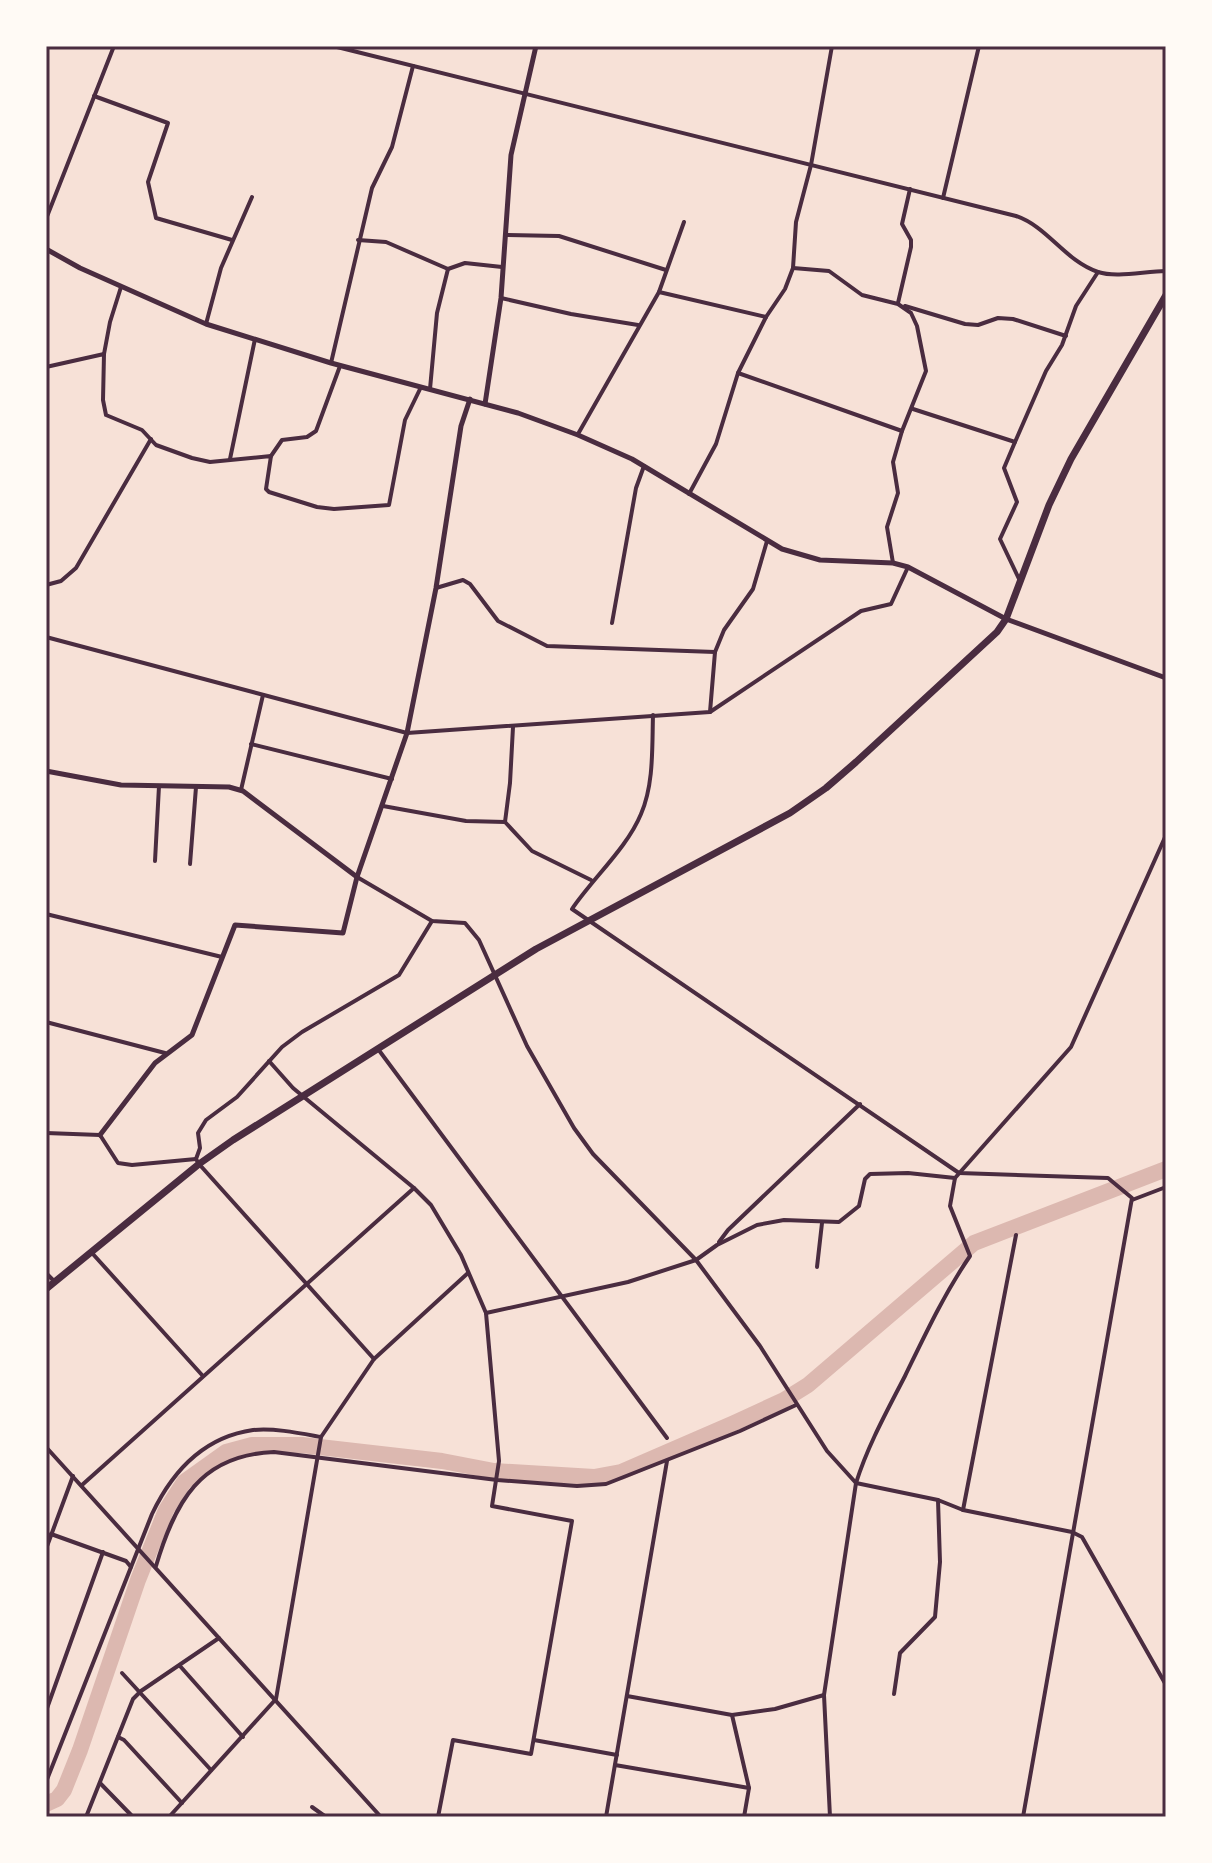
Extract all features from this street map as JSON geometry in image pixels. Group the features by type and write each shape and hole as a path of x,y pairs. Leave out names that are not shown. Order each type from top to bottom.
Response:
{"main road":[{"path":"46,1289 197,1162 494,976 588,921 790,813 826,788 980,650 1006,619 1049,505 1071,459 1166,295"}],"street":[{"path":"46,219 114,46"},
{"path":"333,46 1030,221 1075,260 1098,272 1166,271"},
{"path":"485,404 501,298 511,155 536,46"},
{"path":"689,494 716,444 738,373 766,317 785,289 793,268 796,222 811,165 832,46"},
{"path":"943,198 979,46"},
{"path":"331,363 372,188 392,147 413,66"},
{"path":"94,96 168,123 148,182 156,218 232,240"},
{"path":"898,304 911,247 911,240 902,224 910,189"},
{"path":"206,324 221,268 252,197"},
{"path":"578,435 659,292 684,222"},
{"path":"505,235 559,236 666,270"},
{"path":"358,240 386,242 448,269 465,263 502,267"},
{"path":"46,249 60,259 206,324 340,366 470,399 578,435 644,466 782,549 812,558 893,563 908,567 1006,619 1166,678"},
{"path":"793,268 829,271 862,295 965,324 978,325 998,318 1013,319 1066,336"},
{"path":"430,390 437,313 448,269"},
{"path":"1020,581 1000,539 1017,502 1004,468 1046,371 1066,336 1076,306 1098,272"},
{"path":"121,287 104,354 103,400 106,415 142,430 156,445 192,458 210,462 271,456"},
{"path":"659,292 766,317"},
{"path":"501,298 638,325"},
{"path":"893,563 887,527 898,493 893,462 926,371 917,326 911,313 898,304"},
{"path":"230,459 255,339"},
{"path":"46,367 104,354"},
{"path":"340,366 316,431 307,437 282,440 276,445 271,456 266,489 269,492 334,509 389,505 405,420 421,387"},
{"path":"738,373 902,431"},
{"path":"100,1135 165,1053 192,1035 235,925 343,933 357,877 407,733 436,588 461,426 470,399"},
{"path":"913,409 1015,442"},
{"path":"46,585 61,581 76,568 151,439"},
{"path":"612,623 636,488 644,466"},
{"path":"710,712 715,652 724,630 753,589 767,541"},
{"path":"46,637 407,733 710,712 861,611 891,604 908,567"},
{"path":"436,588 463,580 470,584 498,621 547,646 715,652"},
{"path":"241,790 263,695"},
{"path":"653,715 648,785 641,814 617,854 592,880 572,909 860,1104 957,1175"},
{"path":"505,822 513,727"},
{"path":"251,744 392,779"},
{"path":"46,771 121,785 229,787 241,790 357,877 432,921 465,923 479,940 527,1046 574,1128 593,1154 696,1260 760,1346 827,1451 856,1483 938,1500 963,1510 1072,1532 1082,1537 1166,1685"},
{"path":"155,861 159,786"},
{"path":"190,864 196,787"},
{"path":"383,806 466,821 505,822 532,851 592,880"},
{"path":"830,1817 824,1695 856,1483 863,1459 969,1254 950,1206 957,1175 1071,1047 1166,835"},
{"path":"46,914 224,957"},
{"path":"197,1162 200,1148 198,1133 206,1120 237,1097 282,1047 316,1022 399,975 432,921"},
{"path":"46,1022 165,1053"},
{"path":"378,1049 667,1438"},
{"path":"269,1061 303,1097 431,1205 461,1255 486,1313 499,1461 492,1506 572,1521 531,1754 453,1740 438,1817"},
{"path":"717,1245 728,1230 860,1104"},
{"path":"46,1133 100,1135"},
{"path":"100,1135 118,1163 197,1162"},
{"path":"197,1162 374,1359"},
{"path":"486,1313 628,1282 696,1260 717,1245 757,1225 784,1220 839,1222 859,1206 865,1179 870,1174 1094,1177 1114,1181 1131,1198"},
{"path":"1131,1198 1166,1187"},
{"path":"81,1485 414,1188"},
{"path":"1023,1817 1131,1198"},
{"path":"817,1267 822,1223"},
{"path":"963,1510 1016,1235"},
{"path":"92,1253 202,1375"},
{"path":"46,1273 55,1282"},
{"path":"169,1817 276,1699 321,1438 374,1359 468,1273"},
{"path":"154,1565 179,1505 196,1483 217,1467 245,1455 260,1453 318,1457 577,1486 606,1484 796,1405"},
{"path":"46,1782 161,1495 175,1474 195,1454 223,1439 253,1430 283,1431 321,1438"},
{"path":"46,1447 381,1817"},
{"path":"606,1817 667,1460"},
{"path":"46,1549 73,1476"},
{"path":"894,1694 900,1653 935,1617 940,1562 938,1500"},
{"path":"51,1534 126,1561 131,1567"},
{"path":"46,1711 103,1552"},
{"path":"86,1817 133,1699 219,1638"},
{"path":"180,1666 243,1737"},
{"path":"122,1673 211,1770"},
{"path":"627,1696 732,1715 775,1709 824,1695"},
{"path":"732,1715 749,1788 744,1817"},
{"path":"118,1737 182,1803"},
{"path":"534,1740 617,1755"},
{"path":"615,1765 749,1788"},
{"path":"100,1783 133,1817"},
{"path":"312,1807 326,1817"}],"waterway":[{"path":"46,1804 57,1799 64,1790 166,1510 184,1482 226,1452 252,1445 302,1445 442,1461 494,1471 594,1477 621,1472 784,1400 808,1385 974,1243 1166,1169"}]}
